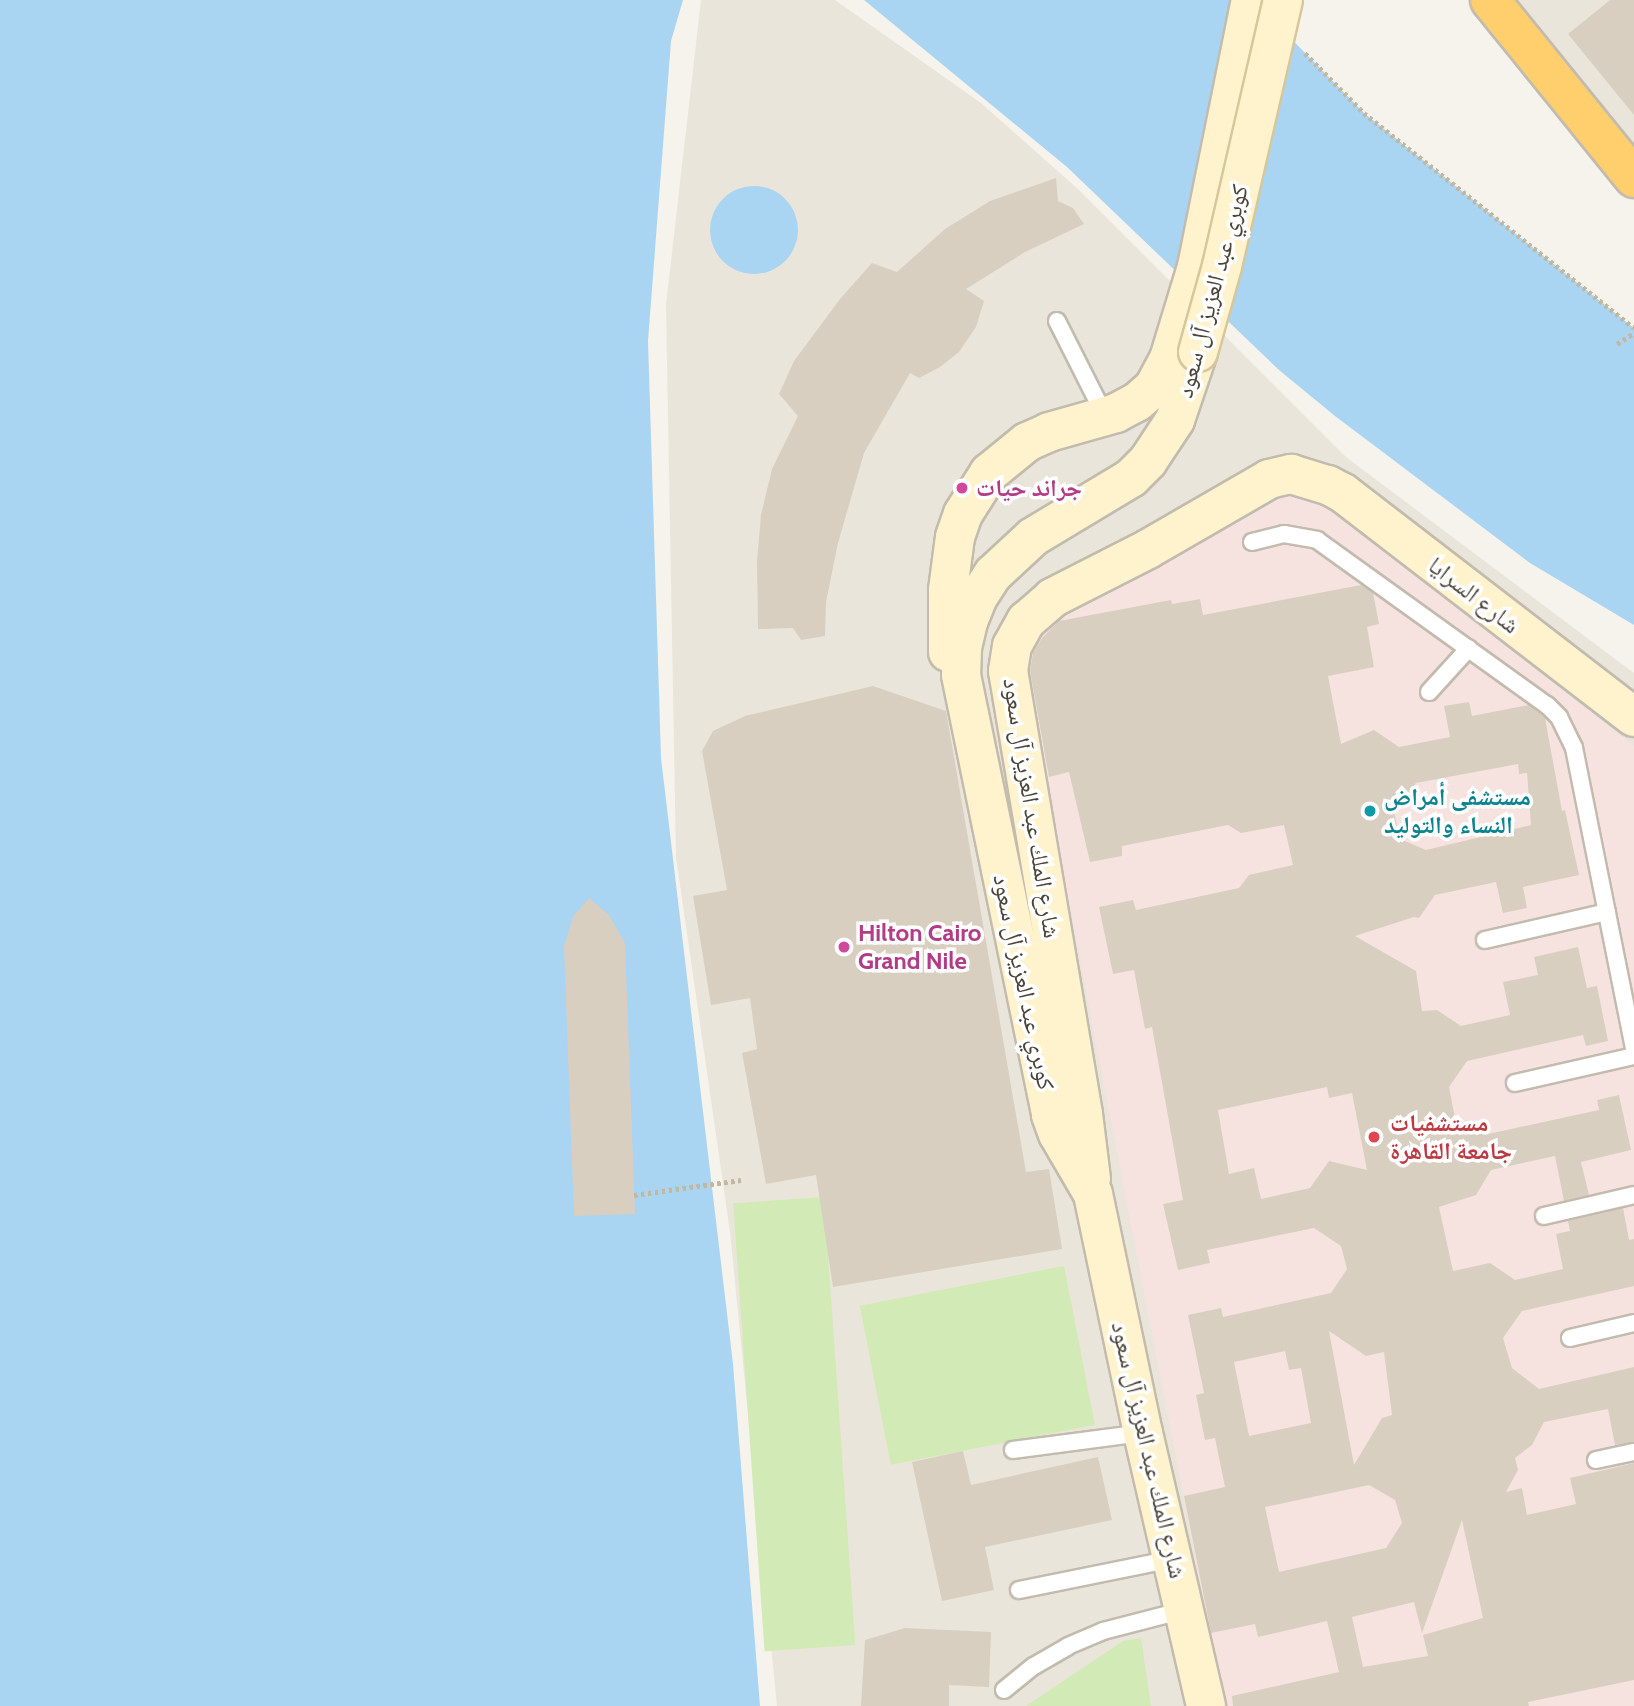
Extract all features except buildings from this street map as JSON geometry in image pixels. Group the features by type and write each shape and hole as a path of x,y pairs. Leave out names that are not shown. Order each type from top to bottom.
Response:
{"highway":[{"path":"1490,0 1634,178"}],"main road":[{"name":"كوبري عبد العزيز آل سعود","path":"1051,1115 961,675 962,649 968,622 978,597 993,574 1033,537 1130,478 1148,460 1175,421 1197,267 1251,0"},
{"name":"كوبري عبد العزيز آل سعود","path":"1051,1115 1038,1098 1020,1060 954,704 946,618 955,537 975,493 1007,456 1049,432 1127,408 1146,395 1186,348 1222,266 1283,0"},
{"path":"1105,416 1115,423 1129,442 1133,466 1130,478"},
{"name":"شارع الملك عبد العزيز آل سعود","path":"1206,1706 1143,1433 1093,1195 1083,1114 1008,671 1012,646 1026,621 1052,598 1148,549 1269,479 1290,474 1310,479"},
{"name":"شارع السرايا","path":"1310,479 1343,494 1634,718"},
{"path":"955,537 960,556 966,564 974,570 993,574"},
{"name":"شارع الملك عبد العزيز آل سعود","path":"1051,1115 1058,1134 1093,1195"}],"lane":[{"path":"1057,321 1105,416"},
{"path":"1252,542 1284,534 1317,540 1547,705 1568,732 1574,748 1634,1048"},
{"path":"1429,692 1469,648"},
{"path":"1485,940 1606,912"},
{"path":"1515,1083 1634,1056"},
{"path":"1544,1216 1634,1195"},
{"path":"1570,1338 1634,1323"},
{"path":"1013,1450 1143,1433"},
{"path":"1596,1460 1634,1452"},
{"path":"1019,1590 1173,1559"},
{"path":"1004,1690 1034,1666 1068,1646 1103,1631 1185,1610"}],"path":[{"path":"1299,47 1364,113 1634,330 1617,344"},
{"path":"634,1195 741,1180"}],"shaded area":[{"path":"701,0 835,0 981,103 1079,190 1346,457 1634,673 1634,1706 777,1706 730,1232 676,857 666,305"},
{"path":"1491,0 1634,0 1634,165"},
{"name":"مستشفيات جامعة القاهرة","path":"1287,495 1316,500 1329,508 1634,746 1634,1706 1224,1706 1045,778 1023,681 1028,635 1042,615 1272,498"}],"green space":[{"path":"824,1197 855,1645 765,1651 733,1203"},
{"path":"1064,1266 1095,1425 891,1465 860,1306"},
{"path":"1141,1638 1151,1706 1026,1706 1123,1641"}],"water":[{"path":"0,0 683,0 671,41 648,341 661,758 733,1364 760,1706 0,1706"},
{"path":"864,0 1253,0 1364,113 1634,328 1634,625 1530,563 1335,416 1279,370 1067,167"},
{"path":"754,186 779,193 791,205 798,230 791,255 779,267 754,274 729,267 717,255 710,230 717,205 729,193"}],"place":[{"name":"جراند حيات","path":"962,488"},
{"name":"مستشفى أمراض النساء والتوليد","path":"1370,811"},
{"name":"Hilton Cairo Grand Nile","path":"844,947"},
{"name":"مستشفيات جامعة القاهرة","path":"1374,1137"}]}
